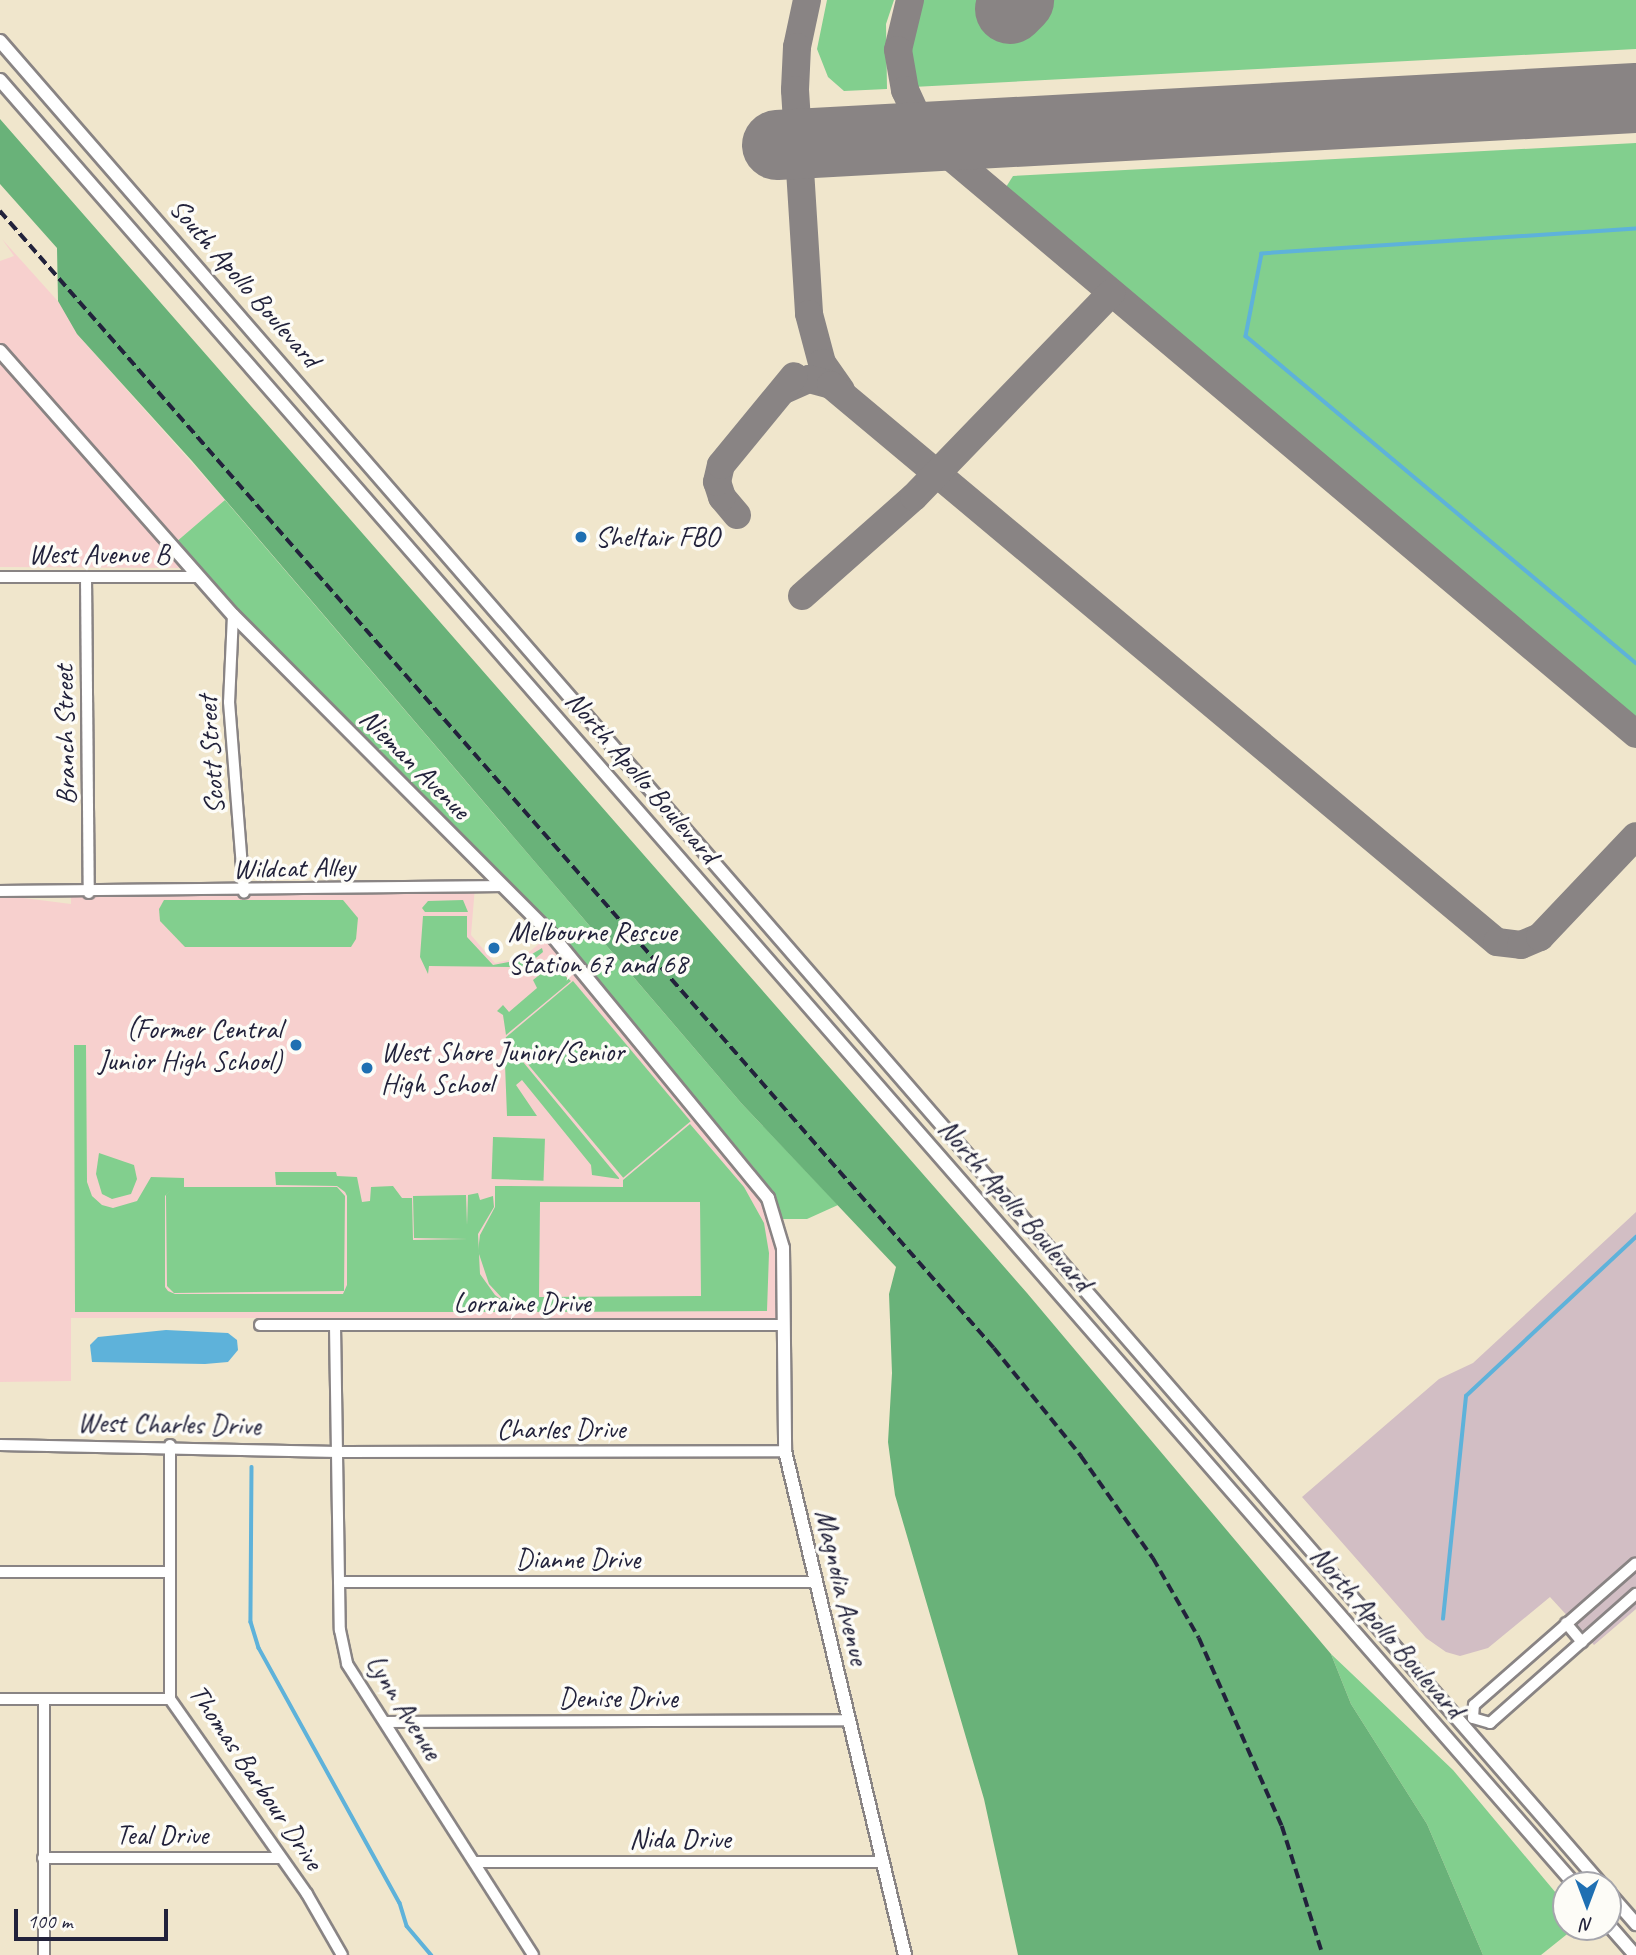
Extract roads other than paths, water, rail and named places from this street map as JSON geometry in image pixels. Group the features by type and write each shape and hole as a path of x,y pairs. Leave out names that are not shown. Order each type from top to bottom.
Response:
{"street":[{"name":"South Apollo Boulevard","path":"0,41 450,558"},
{"name":"South Apollo Boulevard","path":"0,80 418,557"},
{"name":"Nieman Avenue","path":"0,351 197,577 551,934 751,1173 779,1224"},
{"name":"North Apollo Boulevard","path":"418,557 1563,1871"},
{"name":"North Apollo Boulevard","path":"450,558 1590,1871"},
{"name":"West Avenue B","path":"0,577 197,577"},
{"name":"Branch Street","path":"86,577 89,892"},
{"name":"Scott Street","path":"233,615 229,702 244,892"},
{"name":"Wildcat Alley","path":"0,891 244,892 501,886"},
{"name":"Magnolia Avenue","path":"779,1224 785,1451 905,1955"},
{"name":"Lorraine Drive","path":"260,1325 783,1325"},
{"name":"Lynn Avenue","path":"335,1326 340,1630 347,1664 533,1955"},
{"name":"West Charles Drive","path":"0,1445 170,1445 338,1452"},
{"name":"Thomas Barbour Drive","path":"170,1445 170,1699 281,1858 342,1955"},
{"name":"Charles Drive","path":"338,1452 785,1451"},
{"path":"1448,1738 1473,1718 1474,1705 1636,1563"},
{"path":"0,1572 168,1572"},
{"name":"Dianne Drive","path":"339,1582 816,1582"},
{"path":"1473,1718 1490,1723 1636,1594"},
{"path":"1566,1623 1582,1642"},
{"path":"0,1699 170,1699"},
{"path":"44,1699 44,1955"},
{"name":"Denise Drive","path":"386,1722 849,1720"},
{"name":"Teal Drive","path":"43,1858 281,1858"},
{"name":"Nida Drive","path":"476,1862 884,1862"},
{"path":"1622,1908 1636,1924"},
{"path":"1622,1940 1635,1955"}],"water":[{"path":"166,1330 228,1333 237,1340 238,1350 228,1362 205,1364 92,1362 90,1345 98,1337"}],"waterway":[{"path":"1636,229 1262,254 1246,336 1636,663"},
{"path":"1443,1619 1466,1396 1636,1237"},
{"path":"252,1467 251,1622 259,1648 400,1903 407,1926 431,1955"}],"railway":[{"path":"0,211 994,1348 1081,1456 1153,1558 1199,1638 1282,1826 1323,1955"}],"place":[{"name":"Sheltair FBO","path":"581,537"},
{"name":"Melbourne Rescue Station 67 and 68","path":"494,948"},
{"name":"(Former Central Junior High School)","path":"296,1045"},
{"name":"West Shore Junior/Senior High School","path":"367,1068"}]}
